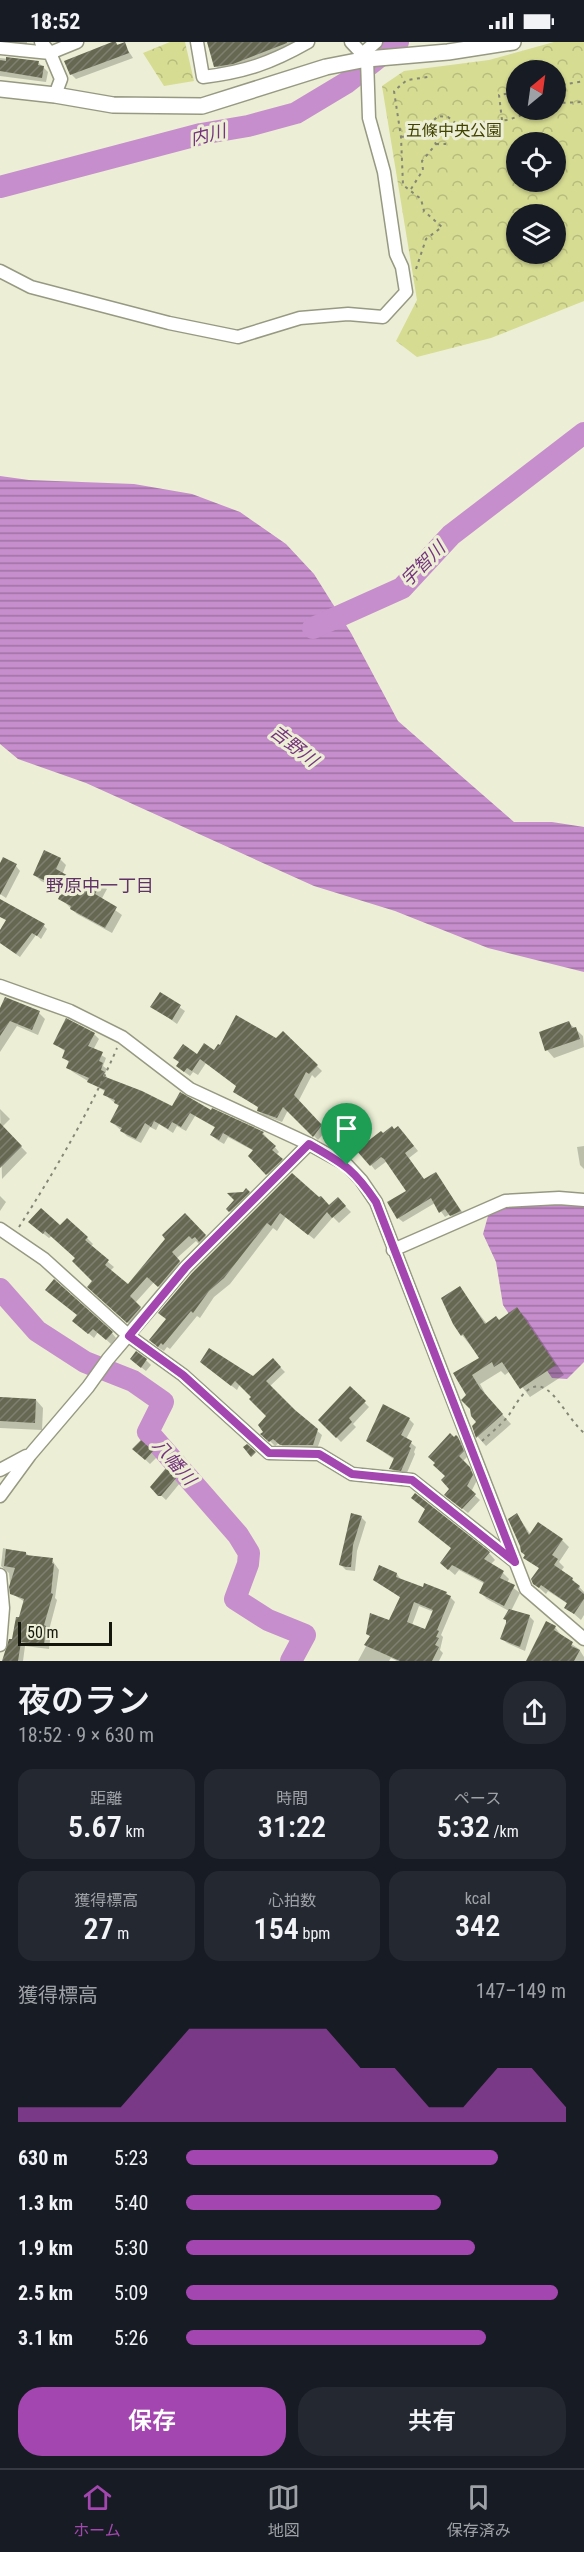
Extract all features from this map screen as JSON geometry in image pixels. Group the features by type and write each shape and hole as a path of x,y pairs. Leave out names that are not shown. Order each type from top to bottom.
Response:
{"street":[{"path":"41,42 50,53 61,79 55,95"},
{"path":"0,48 50,53 77,42"},
{"path":"197,42 203,77 239,72 270,62 308,42"},
{"path":"0,271 31,287 169,323 238,337 300,318 348,314 383,317 406,292 402,267 396,254 384,172 369,118 364,57 351,42"},
{"path":"364,57 376,42"},
{"path":"0,89 113,105 202,106 364,57 448,52 513,42"},
{"path":"0,986 70,1011 122,1037 190,1089 309,1144 347,1165 361,1180 376,1202 526,1589 584,1639"},
{"path":"0,1496 30,1455 186,1267 309,1144"},
{"path":"393,1250 505,1201 559,1198 584,1200"},
{"path":"0,1229 45,1259 129,1336 183,1375 269,1453 319,1454 352,1474 412,1480 515,1562"},
{"path":"0,1470 30,1455"},
{"path":"0,1575 3,1608 0,1646"}],"path":[{"path":"414,274 426,239 442,227 424,211 421,199 403,185 401,137 394,91 407,80 428,77"},
{"path":"566,84 584,81"},
{"path":"502,120 499,95 506,94"},
{"path":"566,103 584,102"},
{"path":"436,144 428,126 438,117 448,117 458,125 506,119"},
{"path":"401,137 429,132"},
{"path":"411,189 423,170 422,161 436,144"},
{"path":"436,144 446,144"},
{"path":"14,1237 62,1161 88,1112 122,1037"},
{"path":"471,1449 508,1416 520,1395 534,1387 541,1387 550,1392 584,1433"}],"green space":[{"path":"170,42 185,42 194,81 164,86 143,53"},
{"name":"五條中央公園","path":"554,42 584,42 584,301 491,338 417,357 396,341 417,300 382,86 404,71 489,60"}],"water":[{"name":"吉野川","path":"0,476 29,480 134,484 192,494 240,512 286,544 314,574 351,633 398,721 514,822 552,822 584,827 584,972 488,948 395,911 314,886 86,783 18,759 0,744"},
{"path":"526,1205 584,1207 584,1362 567,1379 552,1378 503,1305 496,1262 483,1234 488,1216 498,1209"}],"building":[{"path":"116,42 117,45 125,42 129,53 70,75 64,61"},
{"path":"207,42 287,43 233,64 214,67"},
{"path":"6,57 39,61 38,65 44,66 42,78 0,71 0,60 6,61"},
{"path":"44,850 61,858 56,869 86,886 92,876 102,882 95,894 117,907 105,928 70,909 71,906 58,899 63,889 33,875"},
{"path":"3,857 17,864 0,895 0,863"},
{"path":"0,899 45,924 37,936 32,933 16,954 0,943 0,930 6,920 0,917"},
{"path":"160,992 181,1005 172,1020 150,1007"},
{"path":"5,997 40,1011 32,1030 10,1021 0,1036 0,1008"},
{"path":"236,1015 276,1038 283,1031 318,1065 309,1074 306,1072 294,1095 322,1125 313,1137 283,1107 277,1118 257,1111 258,1107 233,1092 236,1086 200,1059 192,1071 187,1068 184,1072 176,1066 179,1062 173,1058 183,1044 197,1054 204,1043 214,1050 218,1044 220,1045"},
{"path":"66,1018 95,1033 88,1046 103,1052 99,1061 103,1063 101,1070 105,1072 103,1076 172,1106 180,1092 211,1110 212,1108 264,1132 262,1134 276,1146 272,1150 283,1159 266,1175 248,1156 253,1150 223,1133 219,1140 210,1135 215,1127 190,1113 181,1127 172,1122 168,1129 154,1121 151,1127 145,1123 136,1139 120,1131 122,1128 110,1122 119,1105 114,1103 115,1100 103,1095 105,1090 87,1082 89,1078 66,1068 69,1061 62,1058 65,1050 53,1044"},
{"path":"569,1021 572,1028 576,1027 580,1039 545,1051 539,1032"},
{"path":"0,1123 22,1146 0,1168"},
{"path":"392,1126 394,1129 398,1126 414,1146 405,1153 424,1179 436,1172 461,1211 450,1216 445,1209 439,1213 431,1198 397,1219 387,1202 406,1191 384,1159 381,1157 370,1166 356,1150 381,1131 383,1133"},
{"path":"292,1173 329,1205 338,1197 346,1206 332,1218 327,1212 308,1235 280,1213 271,1226 267,1223 224,1278 209,1291 193,1313 191,1311 163,1345 161,1343 158,1347 149,1340 166,1319 158,1313 192,1273"},
{"path":"246,1188 250,1192 229,1212 226,1209 234,1200 227,1193 243,1192"},
{"path":"41,1208 60,1225 67,1218 88,1237 85,1240 109,1260 105,1265 128,1284 165,1239 162,1235 185,1213 206,1235 199,1242 195,1237 192,1239 189,1236 172,1252 180,1261 158,1287 147,1277 130,1296 141,1307 127,1323 87,1287 92,1281 72,1261 75,1258 45,1231 43,1234 28,1222"},
{"path":"54,1279 113,1332 106,1340 93,1329 88,1334 72,1321 77,1315 45,1290"},
{"path":"460,1286 485,1324 496,1316 499,1320 517,1307 556,1365 520,1389 502,1362 494,1367 492,1362 472,1375 480,1388 503,1414 476,1438 472,1426 476,1422 471,1416 470,1409 461,1400 466,1395 453,1373 479,1358 463,1334 461,1336 453,1324 441,1298"},
{"path":"209,1348 253,1376 273,1358 281,1367 266,1381 318,1429 313,1445 280,1445 273,1439 269,1442 260,1434 263,1432 258,1425 266,1416 249,1399 251,1397 235,1381 231,1386 200,1362"},
{"path":"136,1351 147,1359 141,1368 130,1359"},
{"path":"350,1386 366,1401 349,1418 352,1422 336,1438 318,1420"},
{"path":"0,1397 36,1399 35,1423 0,1421"},
{"path":"383,1404 410,1418 401,1435 412,1441 401,1471 389,1469 394,1458 366,1441"},
{"path":"450,1433 458,1437 464,1451 459,1456 470,1467 473,1475 467,1486 476,1494 462,1509 444,1495 449,1489 441,1480 445,1476 428,1457"},
{"path":"141,1440 153,1451 145,1460 132,1449"},
{"path":"247,1444 256,1452 251,1457 243,1447"},
{"path":"166,1468 177,1477 161,1496 158,1496 150,1487"},
{"path":"415,1493 490,1552 484,1559 504,1571 500,1578 515,1585 504,1606 479,1593 484,1582 452,1565 448,1570 440,1563 451,1548 418,1522 425,1509 411,1498"},
{"path":"351,1513 362,1516 353,1545 351,1567 346,1567 339,1565"},
{"path":"517,1513 529,1535 538,1522 563,1539 552,1555 558,1559 554,1565 573,1578 572,1580 580,1586 578,1589 584,1594 584,1599 574,1614 564,1608 567,1603 541,1585 539,1588 533,1584 531,1579 539,1568 523,1558 525,1555 521,1552 508,1519"},
{"path":"6,1549 26,1552 26,1555 53,1558 52,1563 54,1564 51,1593 53,1594 44,1625 46,1626 44,1645 21,1642 18,1661 2,1661 9,1639 12,1639 16,1617 19,1617 24,1599 10,1594 9,1587 15,1568 4,1566"},
{"path":"379,1565 397,1573 396,1577 423,1587 424,1583 447,1592 446,1594 451,1596 437,1630 439,1631 436,1637 439,1638 435,1645 439,1647 432,1661 400,1661 364,1645 370,1636 366,1634 370,1613 389,1620 400,1597 373,1580","holes":["414,1602 433,1610 425,1629 407,1622"]},
{"path":"509,1609 530,1615 520,1647 500,1639 506,1623 503,1619"},
{"path":"546,1621 556,1626 554,1630 573,1642 571,1646 580,1650 574,1661 526,1661"}],"waterway":[{"name":"内川","path":"0,187 201,134 248,126 296,113 346,83 398,42"},
{"name":"宇智川","path":"313,628 402,588 451,535 584,433"},
{"name":"八幡川","path":"0,1289 37,1331 85,1362 133,1381 163,1402 148,1432 238,1535 249,1553 248,1564 235,1599 268,1620 305,1635 291,1661"}],"district":[{"name":"野原中一丁目","path":"100,886"}],"route":[{"path":"309,1144 347,1165 376,1202 515,1562 412,1480 352,1474 319,1454 269,1453 183,1375 129,1336 186,1267 309,1144"}]}
